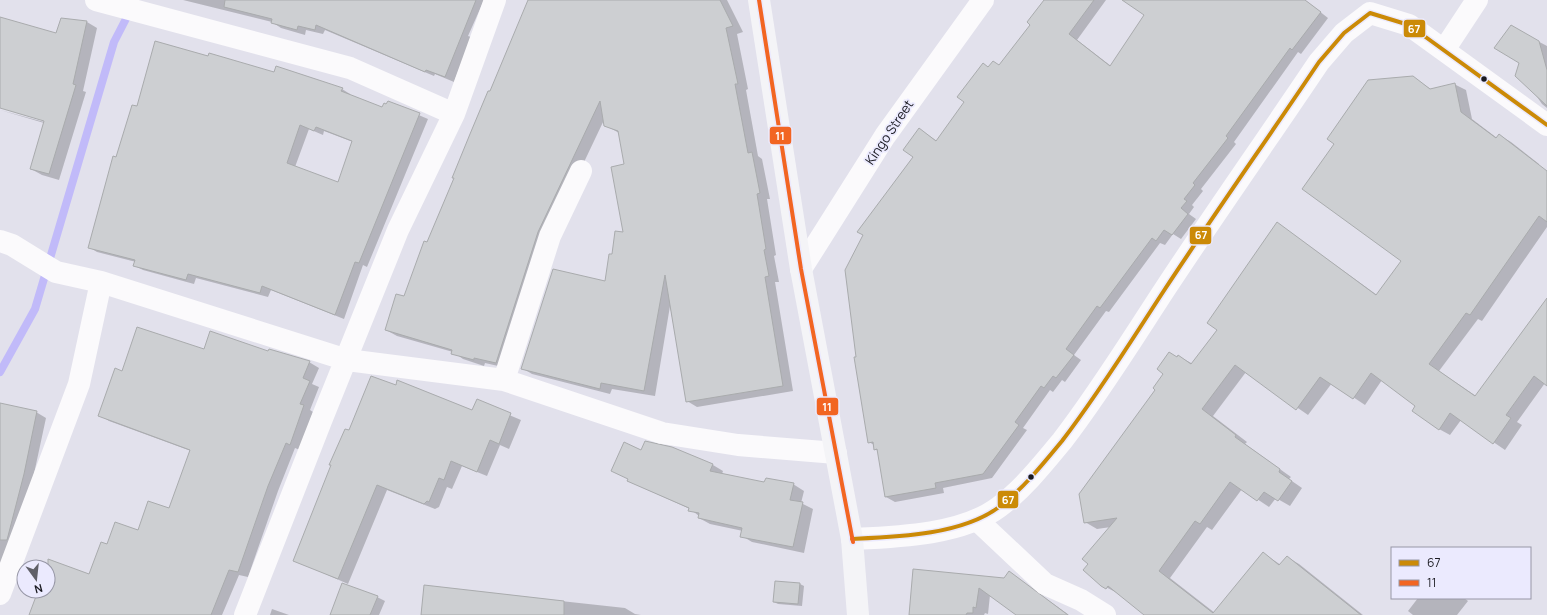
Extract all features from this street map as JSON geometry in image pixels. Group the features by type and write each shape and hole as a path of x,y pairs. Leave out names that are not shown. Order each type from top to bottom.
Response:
{"main road":[{"path":"759,0 801,269 852,538 858,615"}],"street":[{"path":"96,0 142,11 265,46 350,68 454,114"},
{"path":"245,615 321,420 347,360 398,230 454,114 495,0"},
{"name":"Kingo Street","path":"801,269 885,136 983,0"},
{"path":"1444,50 1477,0"},
{"path":"852,538 892,538 929,533 977,520 999,507 1043,465 1087,408 1176,272 1319,62 1344,33 1370,13 1408,25 1547,125"},
{"path":"504,380 550,236 581,171"},
{"path":"6,243 56,272 101,282 347,360 504,380 662,433 738,445 836,453"},
{"path":"0,594 79,384 101,282"},
{"path":"977,520 1045,584 1081,600 1105,615"}],"building":[{"path":"225,0 476,0 445,77 426,70 425,72 316,25 315,30 298,26 297,30 271,23 272,19 224,7"},
{"path":"528,0 720,0 733,26 726,28 738,84 735,84 748,153 752,152 760,193 757,194 769,276 765,277 783,386 686,402 665,275 644,391 601,383 600,389 521,369 553,269 605,281 609,254 612,254 615,231 623,232 611,167 624,164 618,131 604,126 600,101 538,232 496,363 474,358 474,360 451,354 452,350 385,330 396,294 404,296 424,241 427,242 454,178 452,178 470,134 488,91 490,91"},
{"path":"1044,0 1094,0 1069,34 1110,66 1144,15 1122,0 1305,0 1321,12 1292,50 1290,48 1226,136 1228,138 1193,183 1195,185 1184,199 1187,201 1181,208 1188,214 1172,235 1164,230 1156,241 1152,238 1100,308 1097,306 1066,349 1074,355 1056,378 1053,376 1044,388 1041,386 1015,422 1019,425 983,474 935,483 936,488 885,497 877,449 874,450 873,442 868,443 854,357 856,357 845,270 863,235 857,232 913,157 903,150 919,128 936,141 964,102 957,97 983,63 988,67 993,61 999,65 1030,25 1027,22"},
{"path":"0,17 56,33 61,18 87,21 73,84 76,85 49,174 30,169 44,121 0,108"},
{"path":"1511,25 1539,41 1547,70 1547,106 1515,76 1519,63 1494,48"},
{"path":"155,41 208,56 209,53 274,72 276,66 343,88 341,91 382,107 384,103 386,104 388,101 420,113 359,263 355,262 335,315 262,286 260,293 188,274 186,280 133,266 135,260 88,248 113,156 116,157 132,105 137,106","holes":["300,125 314,131 316,127 352,141 338,182 287,163"]},
{"path":"1413,76 1430,89 1455,83 1461,112 1496,138 1499,134 1547,171 1547,222 1539,216 1470,315 1466,313 1429,364 1475,396 1547,298 1547,386 1534,376 1506,415 1511,418 1493,444 1450,413 1439,430 1412,411 1415,406 1371,373 1353,399 1320,377 1296,410 1235,365 1202,409 1236,435 1235,437 1280,469 1279,472 1292,481 1278,501 1264,492 1257,501 1230,482 1200,524 1195,521 1159,571 1213,613 1263,552 1279,565 1287,556 1361,615 1144,615 1108,586 1106,589 1101,586 1083,570 1088,564 1082,559 1117,518 1084,523 1079,494 1155,390 1153,388 1163,374 1157,369 1169,352 1177,357 1178,355 1191,364 1217,330 1207,323 1277,222 1376,295 1401,261 1302,189 1334,144 1327,139 1368,80"},
{"path":"137,327 204,349 210,331 268,351 269,349 310,361 303,378 310,381 300,404 304,405 290,445 286,443 268,486 238,572 229,570 211,615 29,615 35,599 56,599 56,562 89,574 101,542 107,544 115,522 138,530 148,501 169,508 190,450 98,416 115,368 122,371"},
{"path":"371,376 396,385 397,380 472,410 477,399 511,413 499,444 490,440 477,472 451,461 444,480 439,478 429,502 427,501 424,504 377,485 338,579 293,561 331,465 329,465 345,429 349,430"},
{"path":"0,403 37,411 24,474 7,540 0,540"},
{"path":"645,441 672,447 713,464 710,471 764,482 766,478 794,483 790,500 803,502 793,547 740,537 742,528 698,518 699,513 688,511 689,508 627,481 628,479 611,471 624,442 641,450"},
{"path":"913,569 1004,578 1009,571 1068,615 1016,615 979,588 976,608 973,607 973,613 967,613 966,615 909,615"},
{"path":"775,581 800,583 798,604 773,602"},
{"path":"342,583 378,596 370,615 330,615"},
{"path":"424,585 564,601 564,615 421,615"}],"waterway":[{"path":"0,372 35,309 114,42 130,11"}],"transit line":[{"name":"11","path":"759,0 801,269 853,542"},
{"name":"67","path":"852,539 928,533 967,524 999,507 1024,484 1062,441 1089,404 1319,62 1344,33 1370,13 1409,25 1547,125"}]}
